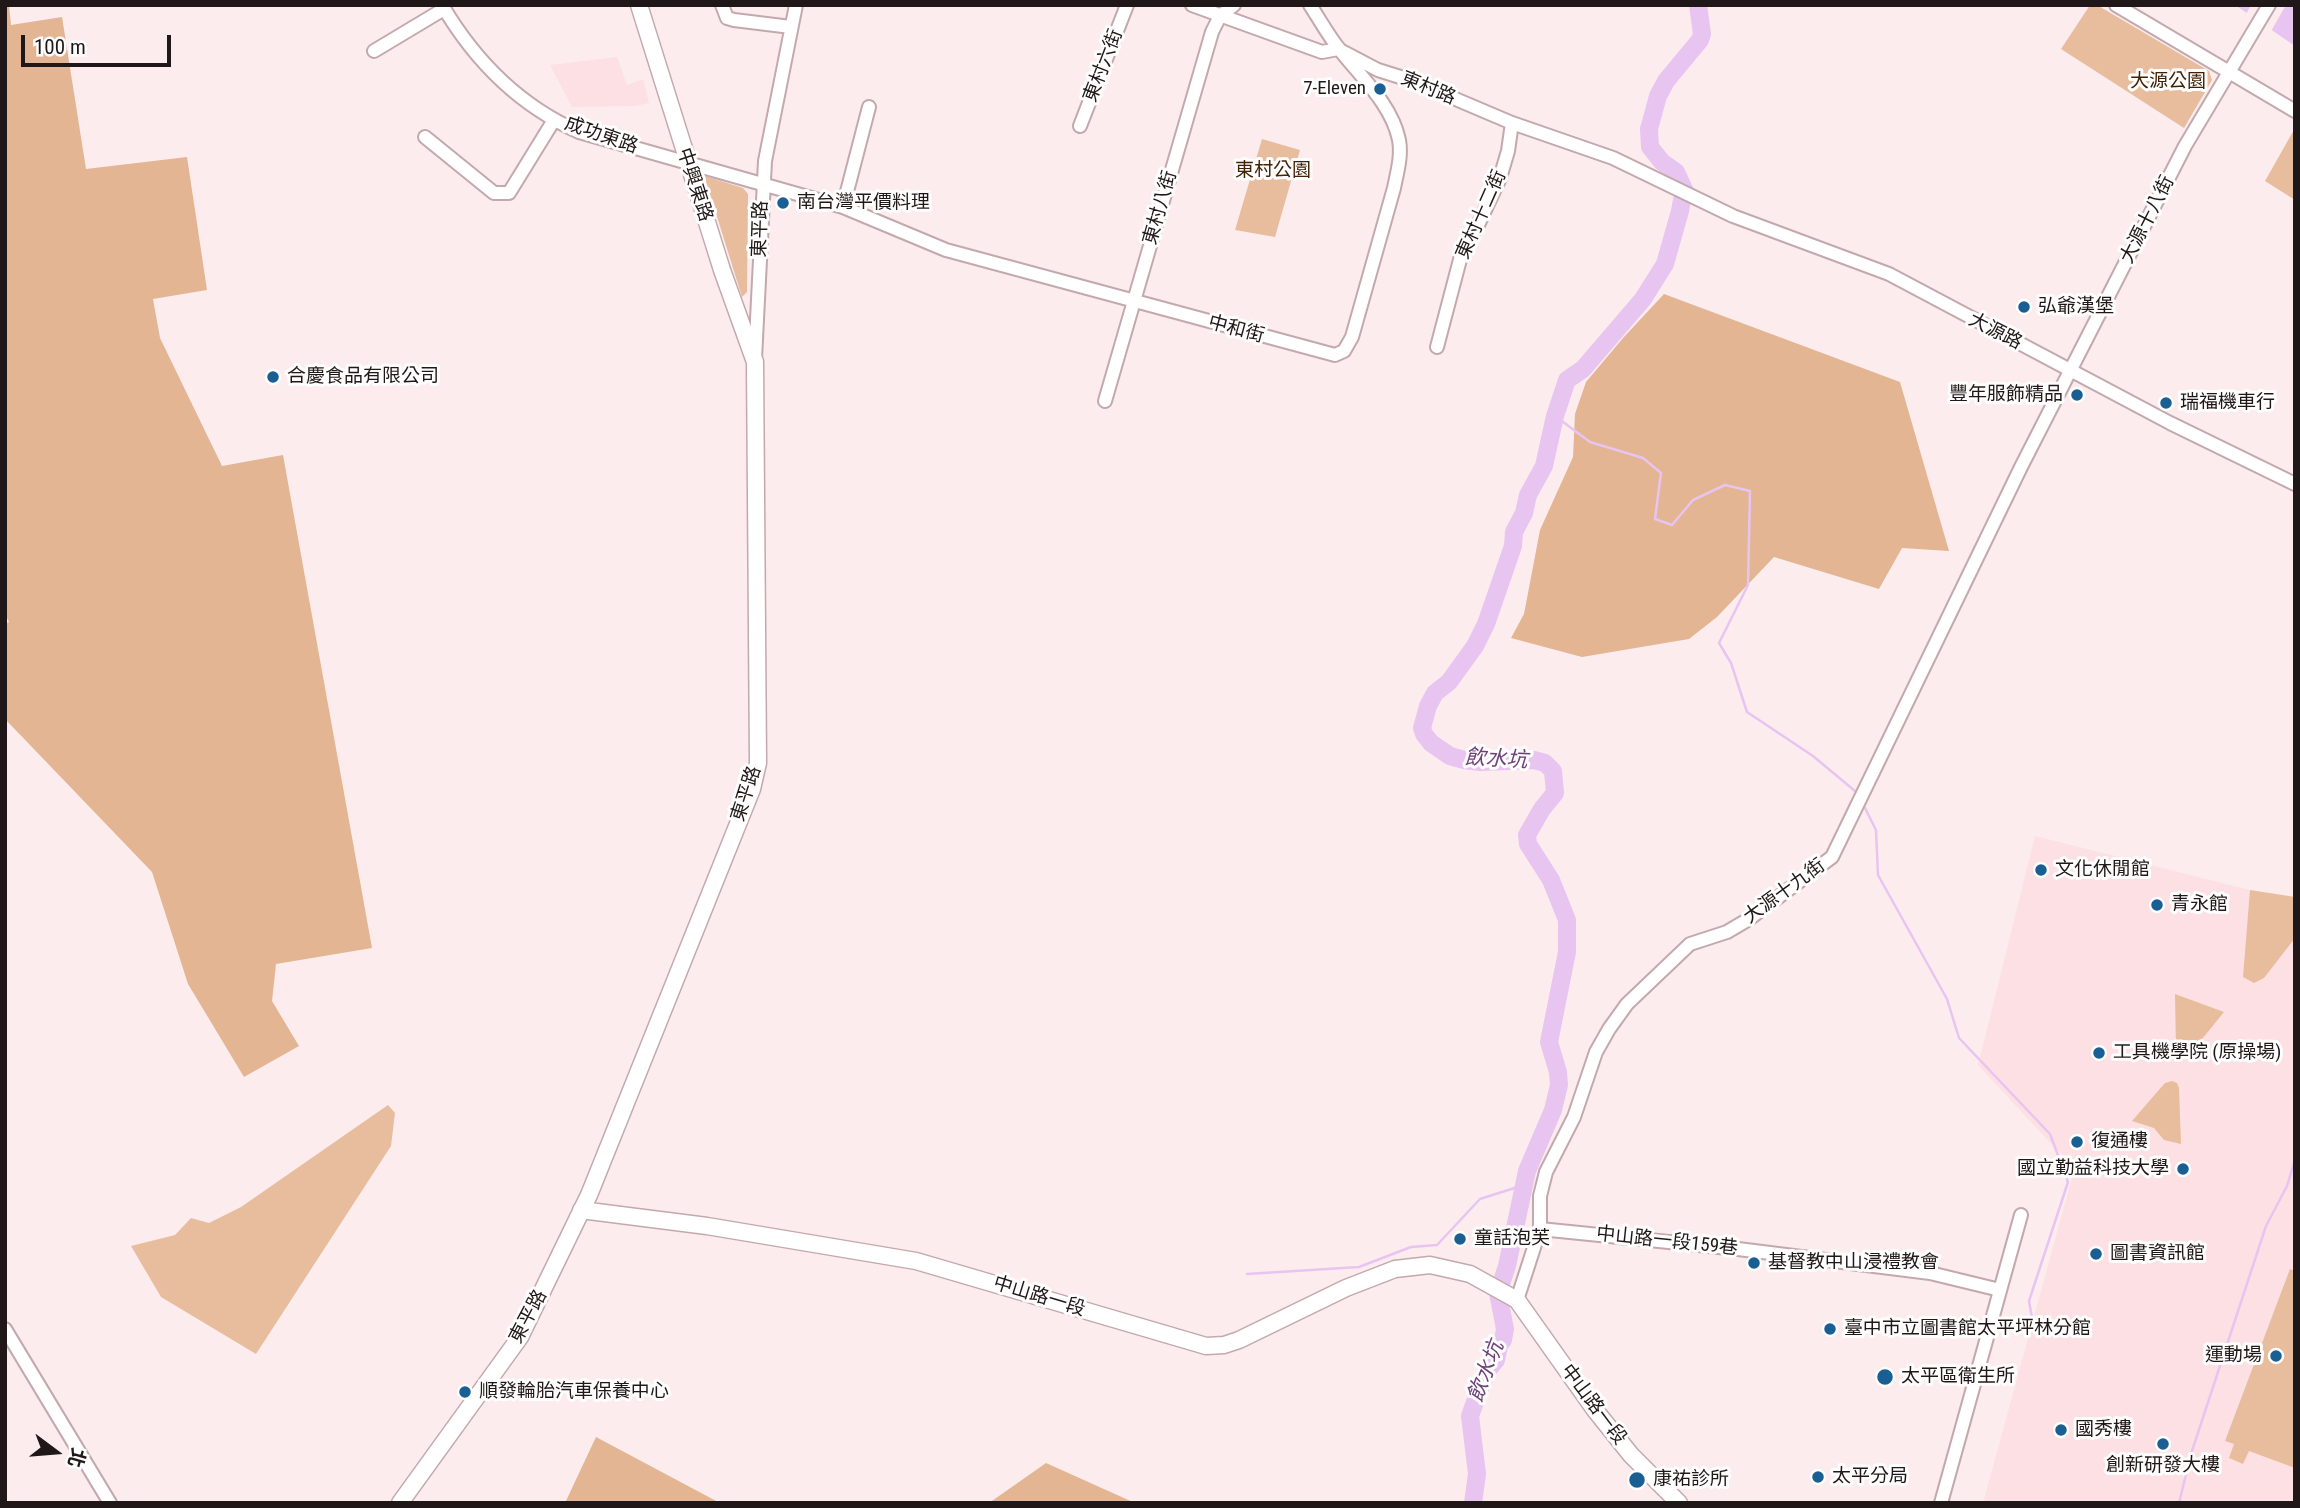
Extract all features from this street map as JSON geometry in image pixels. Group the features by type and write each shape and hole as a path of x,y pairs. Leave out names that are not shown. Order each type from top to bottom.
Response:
{"main road":[{"name":"中興東路","path":"639,5 725,282 755,362"},
{"name":"東平路","path":"400,1503 520,1337 581,1210 751,789 758,763 755,362"},
{"name":"中山路一段","path":"581,1210 707,1226 916,1261 1206,1346 1224,1345 1239,1340 1346,1288 1395,1269 1430,1265 1470,1274 1517,1300 1602,1419 1631,1455 1679,1503"}],"street":[{"path":"722,5 727,18 792,27"},
{"name":"東平路","path":"755,362 765,161 796,5"},
{"name":"東村六街","path":"1080,126 1126,5"},
{"name":"東村路","path":"1192,5 1322,52 1338,49 1378,70 1413,81 1512,123 1613,158 1664,181"},
{"path":"1220,16 1234,5"},
{"name":"中和街","path":"763,186 843,207 938,247 1335,355 1344,351 1352,337 1394,188 1399,163 1399,141 1391,117 1338,49 1310,5"},
{"path":"2116,5 2295,110"},
{"name":"大源十八街","path":"2071,371 2185,146 2269,5"},
{"name":"成功東路","path":"443,7 465,42 498,79 554,120 605,141 687,161 763,186"},
{"path":"374,51 443,7"},
{"name":"東村八街","path":"1105,401 1205,57 1220,16"},
{"path":"843,207 869,107"},
{"path":"425,137 494,194 509,193 554,120"},
{"name":"東村十二街","path":"1437,347 1462,252 1478,227 1500,178 1512,123"},
{"name":"大源路","path":"1664,181 1733,216 1889,274 2221,449 2295,484"},
{"name":"大源十九街","path":"1517,1300 1540,1229 1540,1196 1546,1172 1574,1118 1596,1052 1627,1004 1690,944 1727,932 1749,919 1832,857 2021,467 2071,371"},
{"path":"1941,1503 2021,1215"},
{"name":"中山路一段159巷","path":"1540,1229 1908,1270 2000,1290"},
{"path":"5,1329 110,1503"}],"shaded area":[{"path":"5,5 9,5 11,25 62,17 86,169 187,157 207,290 153,299 160,338 222,466 283,455 372,948 276,964 272,1001 299,1046 244,1077 188,984 152,872 5,719 5,624 9,622 5,614"},
{"path":"2235,5 2295,5 2295,46"},
{"path":"617,57 627,85 643,79 649,103 635,106 572,107 550,65"},
{"path":"1664,294 1900,382 1949,551 1902,548 1879,589 1774,557 1717,617 1689,639 1582,657 1511,638 1524,614 1540,530 1573,457 1575,414 1586,382"},
{"name":"國立勤益科技大學","path":"2035,836 2250,890 2295,897 2295,1503 1983,1503 2073,1174 2069,1163 1978,1065"},
{"path":"596,1437 720,1503 565,1503"},
{"path":"1046,1463 1135,1503 989,1503"}],"green space":[{"name":"大源公園","path":"2090,5 2097,5 2209,71 2212,80 2184,128 2061,49"},
{"path":"2295,128 2295,200 2265,181"},
{"name":"東村公園","path":"1262,139 1300,150 1275,237 1235,230"},
{"path":"705,176 743,188 748,194 747,292 742,297 714,207 706,192"},
{"path":"2250,890 2295,897 2295,938 2264,978 2254,983 2243,977"},
{"path":"2175,994 2224,1012 2189,1055 2181,1054 2176,1049"},
{"path":"2165,1083 2177,1083 2179,1088 2181,1144 2164,1140 2154,1128 2132,1121"},
{"path":"388,1105 395,1113 391,1146 256,1354 161,1297 131,1246 175,1235 191,1218 209,1223 241,1207"},
{"name":"運動場","path":"2290,1269 2295,1271 2295,1468 2249,1451 2243,1464 2229,1458 2234,1444 2225,1441"}],"pier":[{"path":"2251,5 2286,5 2270,33 2245,16"}],"waterway":[{"name":"飲水坑","path":"1473,1503 1477,1474 1470,1416 1481,1385 1496,1360 1499,1345 1503,1340 1505,1329 1498,1293 1507,1266 1527,1171 1553,1110 1559,1085 1549,1042 1567,952 1567,920 1551,880 1528,844 1527,835 1555,793 1553,771 1545,763 1534,760 1481,762 1450,756 1431,743 1422,728 1435,693 1449,682 1475,646 1486,624 1513,546 1514,532 1524,513 1528,495 1544,466 1555,416 1567,380 1583,369 1643,299 1665,264 1684,189 1676,172 1662,162 1650,147 1649,129 1658,96 1666,81 1700,40 1702,34 1698,5"},
{"path":"1555,416 1590,442 1643,458 1661,473 1655,519 1672,525 1693,500 1725,485 1750,491 1748,585 1719,643 1731,663 1747,712 1813,756 1855,791"},
{"path":"1865,808 1876,830 1878,875 1947,999 1959,1038 2050,1134 2068,1182 2029,1301 2032,1318"},
{"path":"2179,1503 2191,1454 2266,1226 2287,1186 2295,1160"},
{"path":"1247,1274 1359,1267 1411,1247 1437,1245 1480,1199 1524,1185"}],"place":[{"name":"7-Eleven","path":"1380,89"},
{"name":"南台灣平價料理","path":"783,203"},
{"name":"弘爺漢堡","path":"2024,307"},
{"name":"合慶食品有限公司","path":"273,377"},
{"name":"豐年服飾精品","path":"2077,395"},
{"name":"瑞福機車行","path":"2166,403"},
{"name":"文化休閒館","path":"2041,870"},
{"name":"青永館","path":"2157,905"},
{"name":"工具機學院 (原操場)","path":"2099,1053"},
{"name":"復通樓","path":"2077,1142"},
{"name":"國立勤益科技大學","path":"2183,1169"},
{"name":"童話泡芙","path":"1460,1239"},
{"name":"圖書資訊館","path":"2096,1254"},
{"name":"基督教中山浸禮教會","path":"1754,1263"},
{"name":"臺中市立圖書館太平坪林分館","path":"1830,1329"},
{"name":"運動場","path":"2276,1356"},
{"name":"太平區衛生所","path":"1885,1377"},
{"name":"順發輪胎汽車保養中心","path":"465,1392"},
{"name":"國秀樓","path":"2061,1430"},
{"name":"創新研發大樓","path":"2163,1444"},
{"name":"太平分局","path":"1818,1477"},
{"name":"康祐診所","path":"1637,1480"}]}
